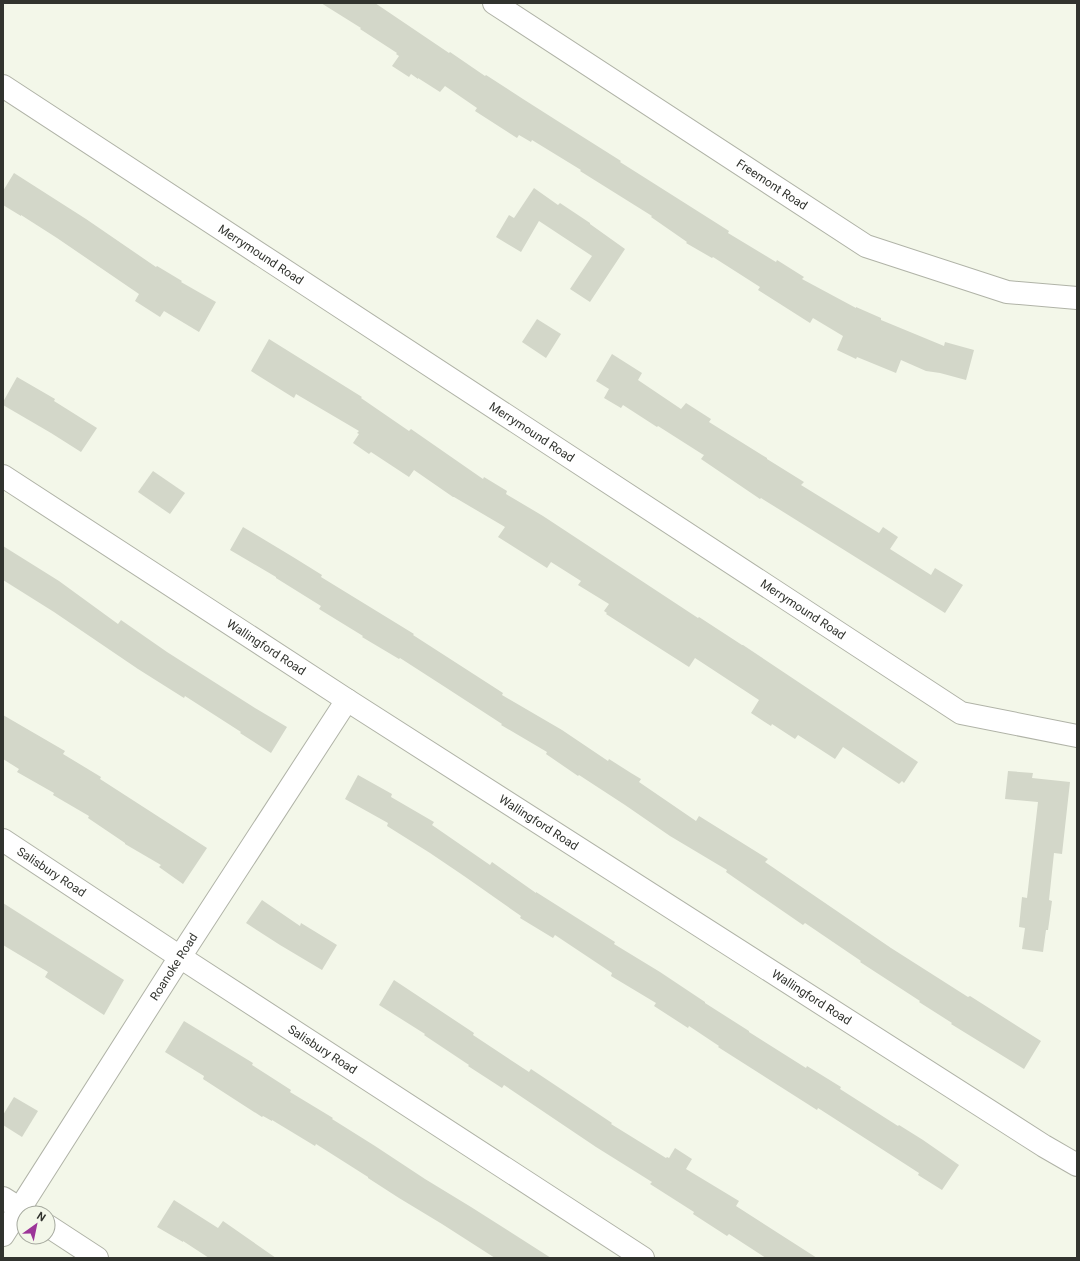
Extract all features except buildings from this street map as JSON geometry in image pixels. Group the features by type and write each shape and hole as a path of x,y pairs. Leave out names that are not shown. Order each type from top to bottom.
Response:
{"street":[{"name":"Freemont Road","path":"494,3 866,246 1007,292 1077,298"},
{"name":"Merrymound Road","path":"3,86 961,713 1077,736"},
{"name":"Wallingford Road","path":"3,476 347,700 1044,1146 1077,1165"},
{"name":"Roanoke Road","path":"17,1205 347,700"},
{"name":"Salisbury Road","path":"3,840 643,1258"},
{"name":"Roanoke Road","path":"3,1235 16,1206"},
{"path":"56,1231 97,1258"}]}
